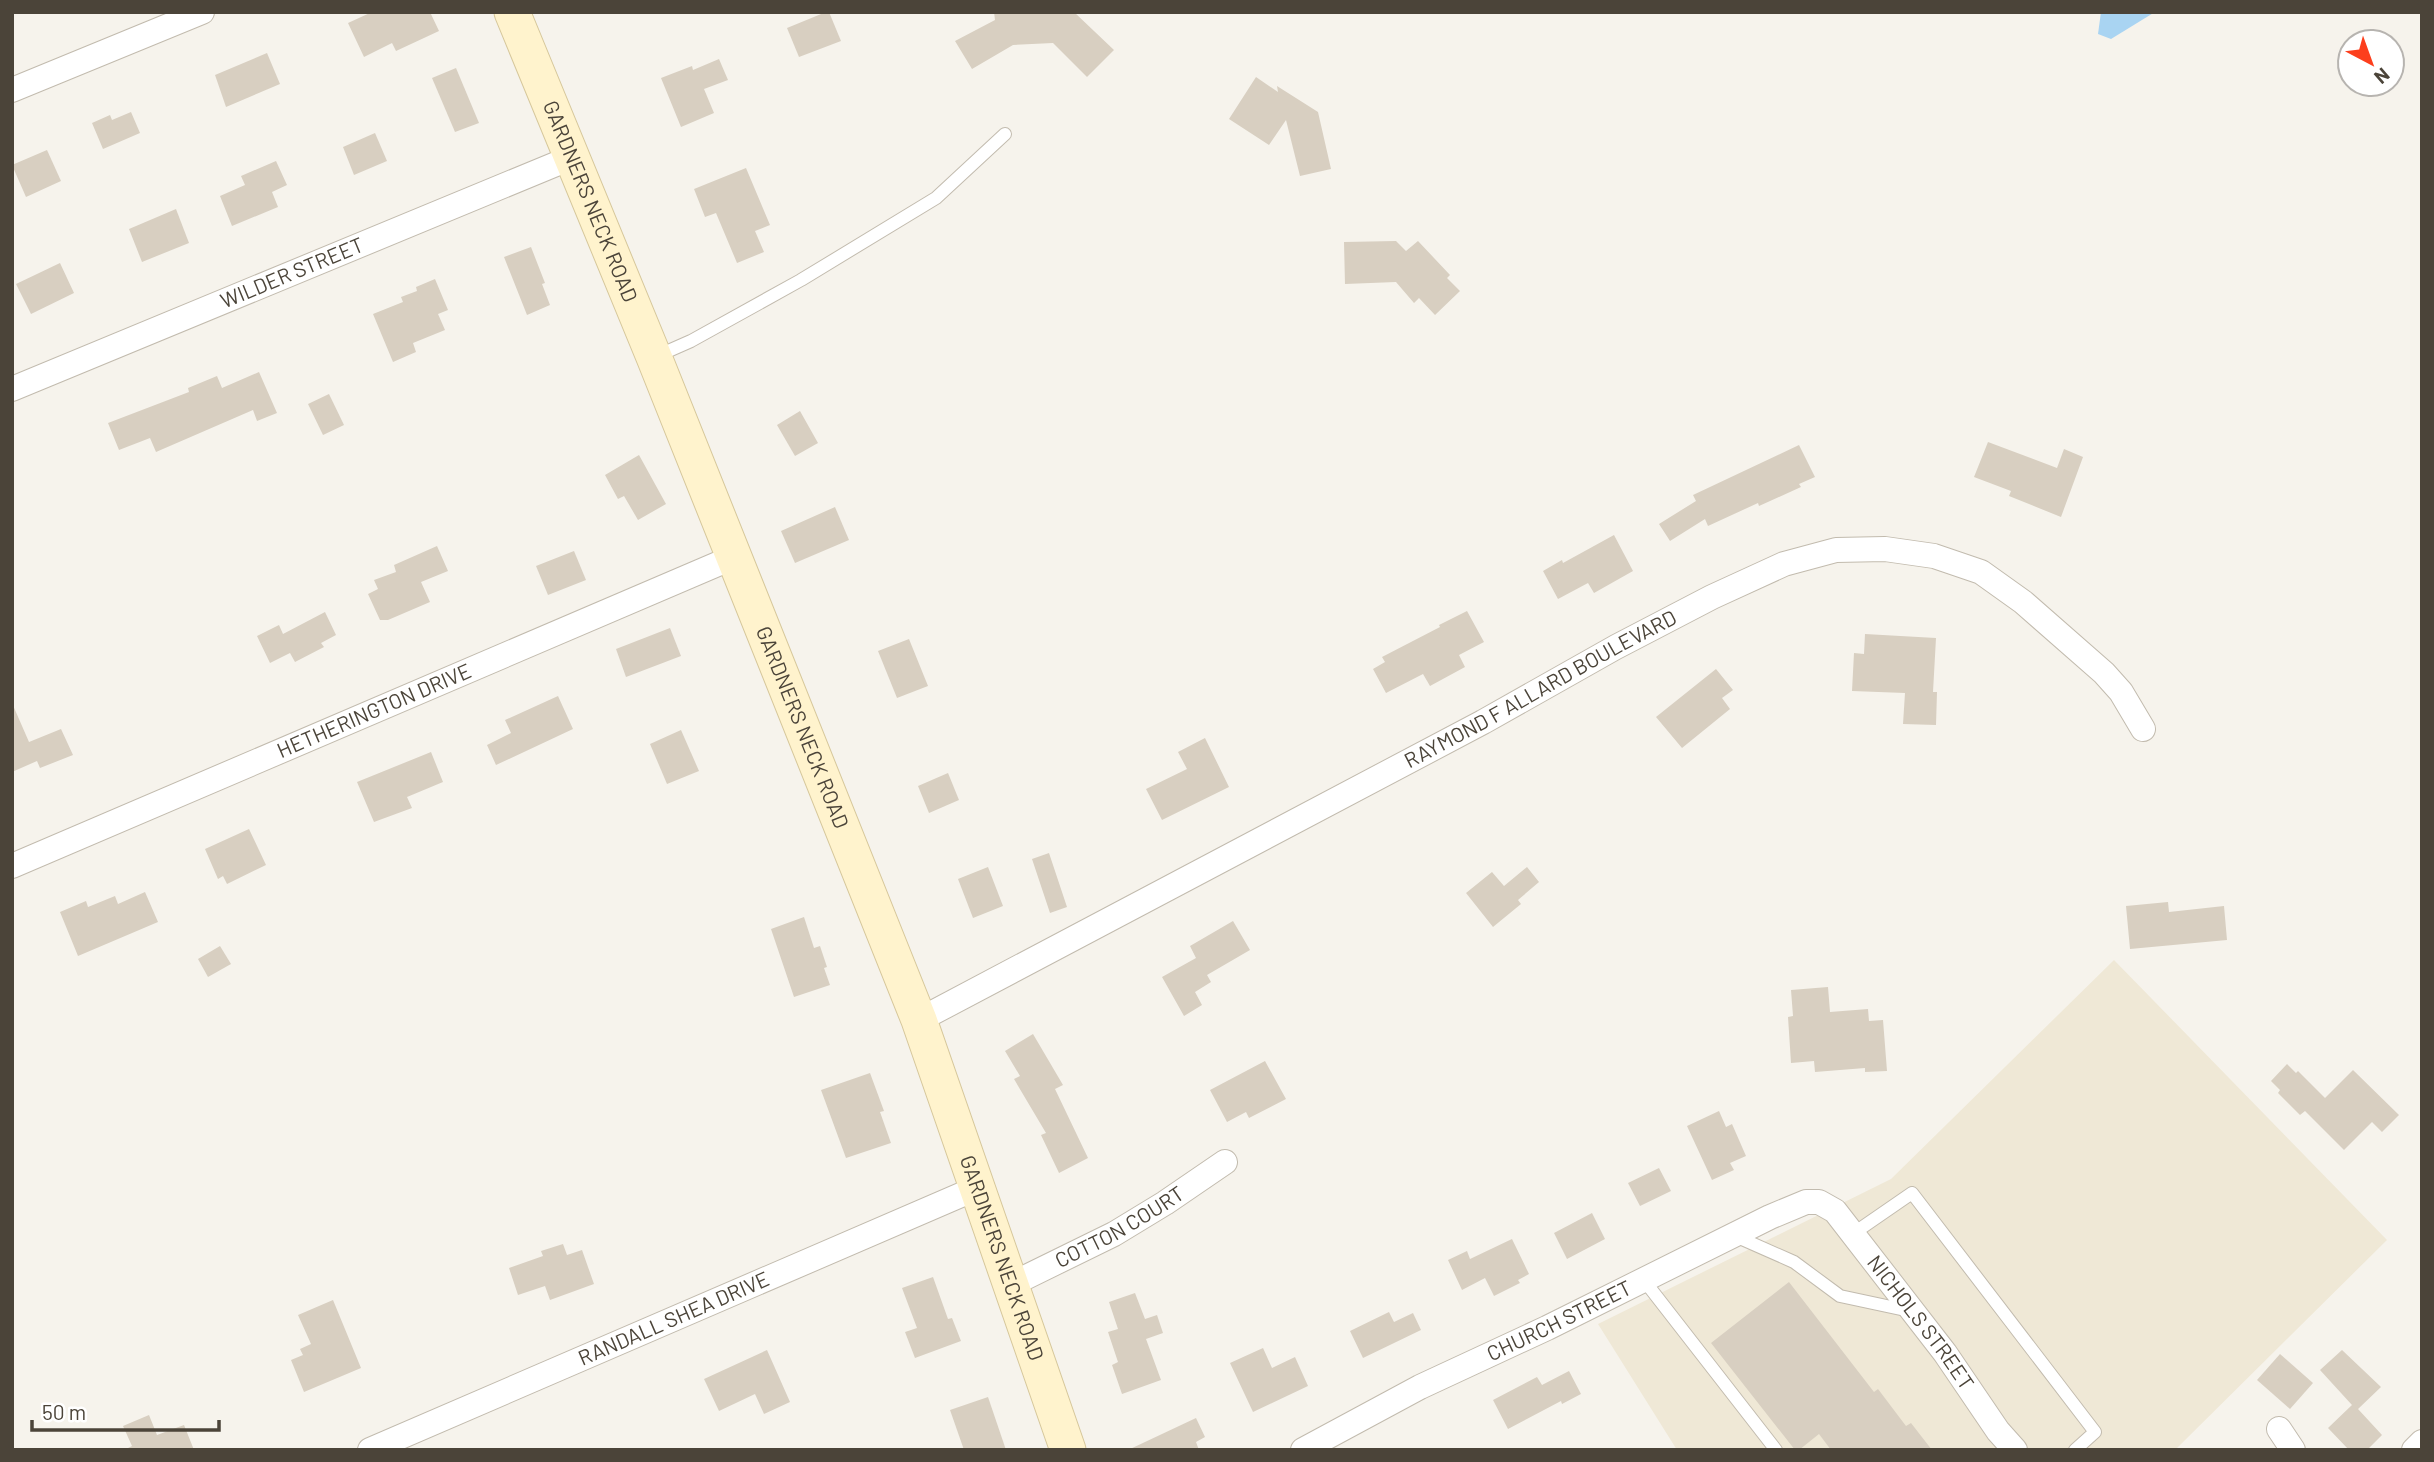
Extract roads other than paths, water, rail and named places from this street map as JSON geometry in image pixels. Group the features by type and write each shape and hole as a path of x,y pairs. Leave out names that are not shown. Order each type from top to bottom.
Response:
{"street":[{"path":"12,90 202,12"},
{"name":"GARDNERS NECK ROAD","path":"512,12 654,357 919,1020 1068,1450"},
{"name":"WILDER STREET","path":"12,390 573,158"},
{"name":"RAYMOND F ALLARD BOULEVARD","path":"919,1020 1483,722 1616,647 1712,597 1784,564 1836,550 1885,549 1922,555 1981,572 2023,602 2104,673 2121,692 2143,729"},
{"name":"HETHERINGTON DRIVE","path":"12,866 734,556"},
{"name":"COTTON COURT","path":"1010,1285 1114,1234 1166,1203 1225,1162"},
{"name":"RANDALL SHEA DRIVE","path":"370,1450 977,1188"},
{"name":"CHURCH STREET","path":"1303,1450 1420,1387 1547,1328 1732,1235 1807,1202 1819,1202"},
{"name":"NICHOLS STREET","path":"1819,1202 1835,1211 1854,1233 1913,1311 2002,1440 2015,1450"},
{"path":"2278,1429 2293,1450"},
{"path":"2414,1450 2422,1442"}],"lane":[{"path":"654,357 691,341 801,280 936,198 1005,134"},
{"path":"1854,1233 1912,1193 2095,1432 2074,1450"},
{"path":"1732,1235 1794,1262 1840,1296 1913,1311"},
{"path":"1643,1279 1776,1450"}],"water":[{"path":"2101,12 2155,12 2111,39 2098,34"}]}
